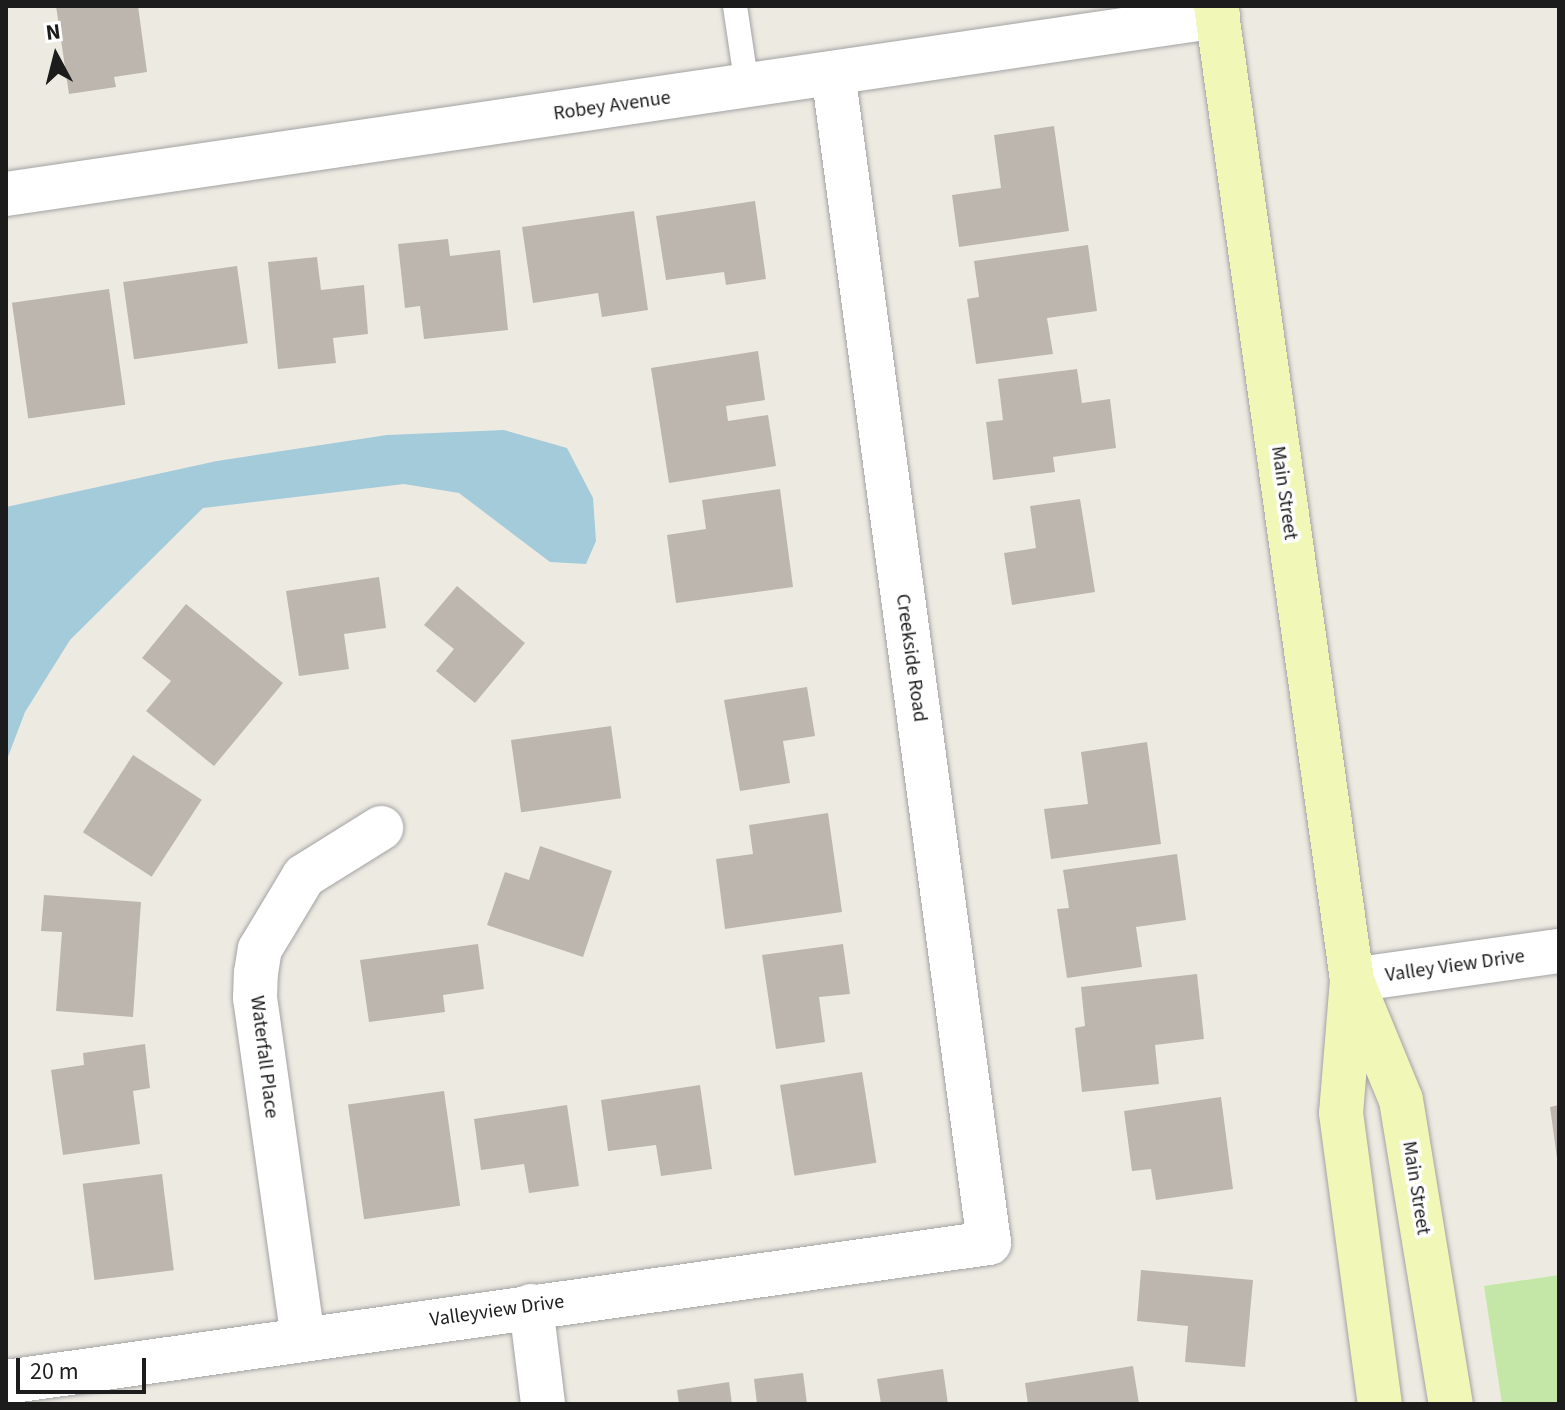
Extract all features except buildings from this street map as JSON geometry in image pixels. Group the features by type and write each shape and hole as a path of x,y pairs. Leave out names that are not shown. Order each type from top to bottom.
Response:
{"main road":[{"name":"Main Street","path":"1217,11 1352,980 1341,1113 1380,1404"},
{"name":"Main Street","path":"1352,980 1401,1100 1451,1404"}],"street":[{"name":"Robey Avenue","path":"6,194 747,86 1217,11"},
{"name":"Creekside Road","path":"833,73 989,1243"},
{"name":"Waterfall Place","path":"303,1339 255,998 256,973 260,949 304,876 381,828"},
{"name":"Valley View Drive","path":"1352,980 1559,951"},
{"name":"Valleyview Drive","path":"6,1382 989,1243"},
{"path":"531,1306 543,1404"}],"lane":[{"path":"735,6 747,86"}],"green space":[{"path":"1559,1275 1559,1404 1502,1404 1484,1286"}],"water":[{"path":"504,430 567,448 593,498 596,541 586,564 550,562 459,493 404,484 203,508 70,640 25,712 6,762 6,507 217,461 387,435"}]}
